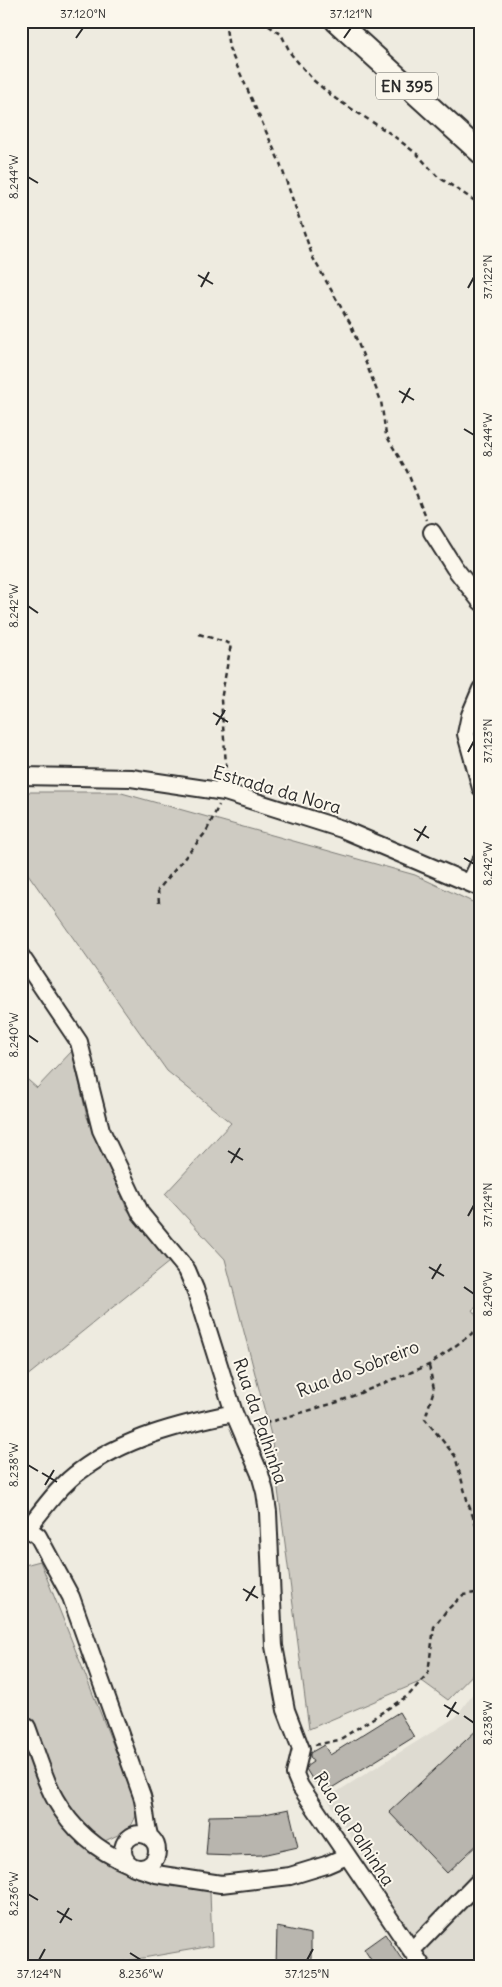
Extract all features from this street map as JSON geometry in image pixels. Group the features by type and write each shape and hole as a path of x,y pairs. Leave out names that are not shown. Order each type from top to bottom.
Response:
{"main road":[{"name":"EN 395","path":"338,24 481,153"}],"street":[{"path":"432,532 454,567 481,602"},
{"path":"481,689 470,714 466,734 481,788"},
{"name":"Estrada da Nora","path":"21,776 131,778 225,792 342,829 475,886"},
{"path":"475,886 481,860"},
{"name":"Rua da Palhinha","path":"21,956 79,1042 101,1130 141,1214 187,1270 195,1289 240,1431 260,1474 265,1492 274,1646 286,1710 301,1749 295,1774 300,1786 422,1966"},
{"path":"175,1877 165,1870 147,1830 146,1811 71,1597 38,1536 25,1526 79,1471 113,1450 188,1423 234,1413"},
{"path":"27,1727 55,1799 80,1833 111,1856 131,1866 156,1874 221,1884 290,1876 326,1866 347,1856"},
{"path":"146,1811 142,1824 123,1848 124,1856 131,1866 143,1868 151,1864 153,1845"},
{"path":"93,1844 112,1846 141,1834 153,1845"},
{"path":"411,1951 481,1880"}],"path":[{"path":"224,21 230,48 280,163 313,258 350,323 381,401 386,435 407,471 432,532"},
{"path":"251,21 270,26 281,34 291,54 313,80 336,99 391,134 417,154 437,176 481,205"},
{"path":"159,904 158,890 206,832 225,792 228,781 221,700 232,644 199,634"},
{"name":"Rua do Sobreiro","path":"240,1431 338,1402 429,1365 481,1327"},
{"path":"429,1365 434,1389 425,1419 455,1456 468,1503 481,1538"},
{"path":"301,1749 339,1740 409,1695 428,1673 434,1628 446,1611 463,1595 481,1592"}],"shaded area":[{"path":"21,792 118,792 415,875 481,906 481,1304 472,1310 481,1322 481,1666 448,1700 422,1681 309,1729 271,1435 225,1259 165,1194 231,1123 167,1071 21,864"},
{"path":"72,1051 87,1117 127,1209 169,1262 21,1381 21,1074 37,1088"},
{"path":"40,1561 139,1810 129,1830 87,1849 210,1892 212,1946 114,1963 116,1966 21,1966 21,1566"},
{"path":"481,1682 481,1966 431,1966 327,1798 456,1717"}],"building":[{"path":"399,1712 414,1737 330,1789 323,1777 314,1782 306,1769 313,1762 310,1753 324,1745 330,1755"},
{"path":"481,1726 481,1841 447,1873 389,1812"},
{"path":"289,1809 298,1847 262,1855 206,1855 209,1816 260,1815"},
{"path":"277,1927 311,1934 311,1966 276,1966"},
{"path":"385,1934 406,1966 375,1966 364,1949"}]}
